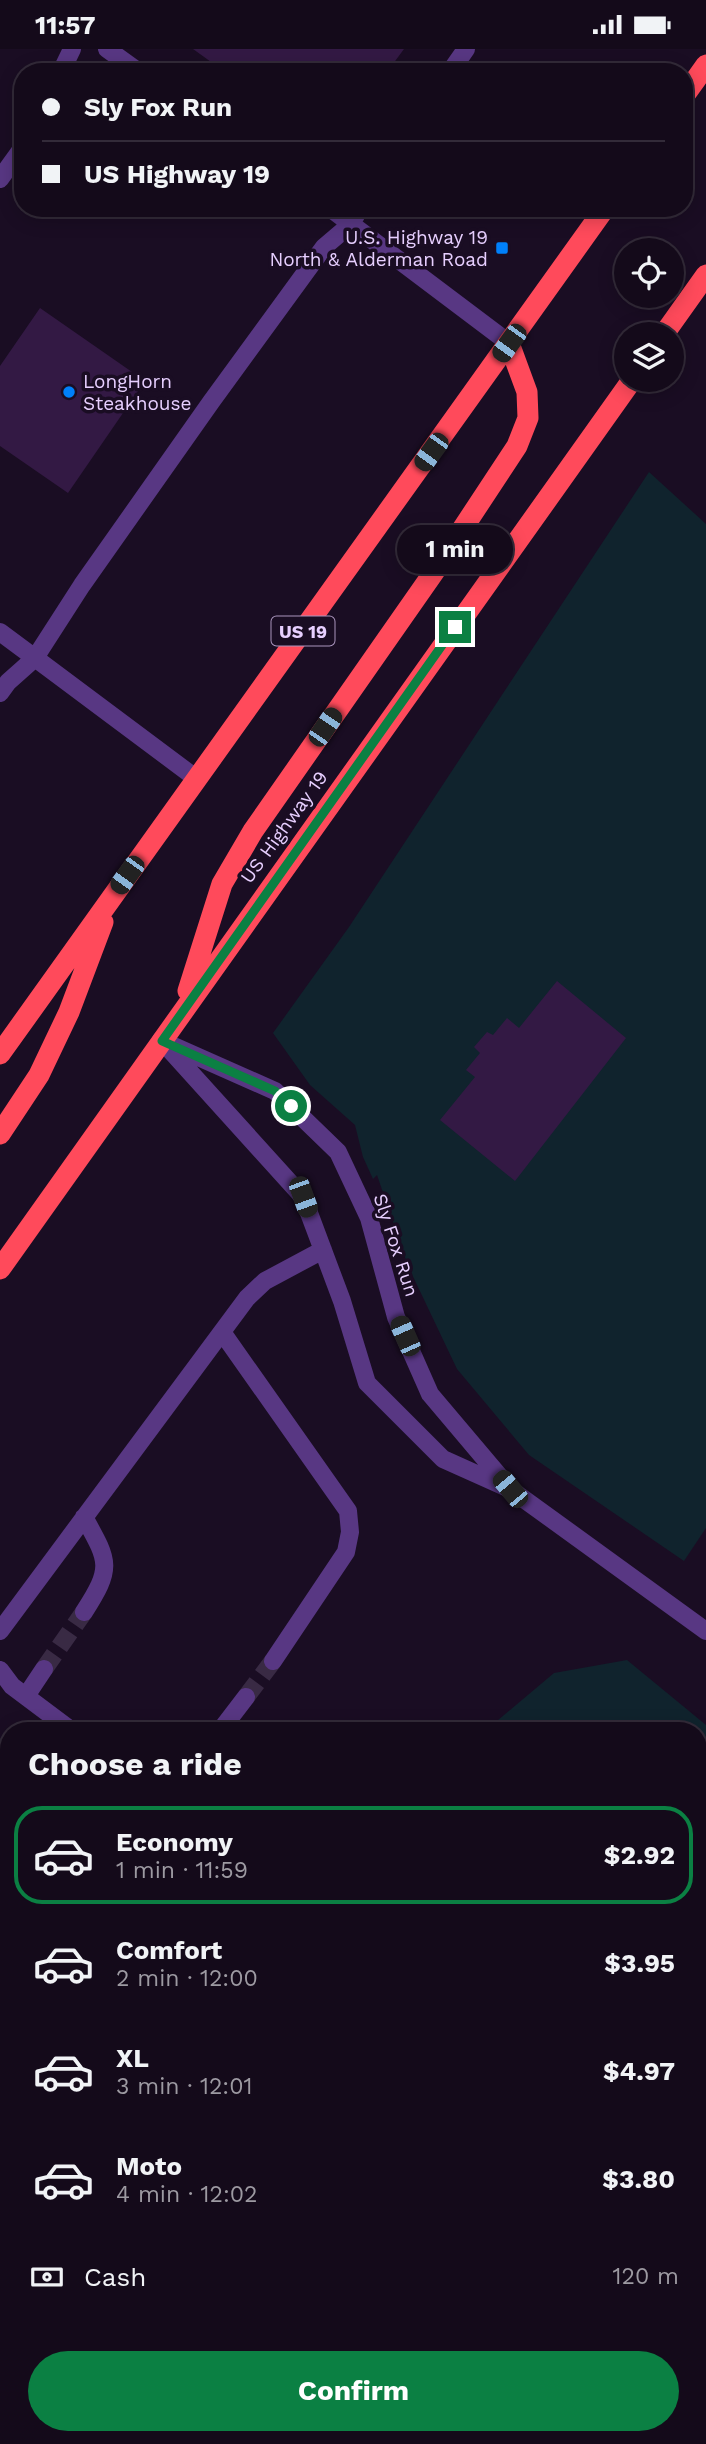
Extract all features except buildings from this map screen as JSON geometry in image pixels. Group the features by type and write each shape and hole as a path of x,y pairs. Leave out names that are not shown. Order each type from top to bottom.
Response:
{"highway":[{"path":"693,83 706,65"},
{"name":"US 19","path":"0,1054 599,217"},
{"path":"673,322 706,275"},
{"path":"182,1010 222,884 253,831 434,572 517,446 528,418 527,392 509,343"},
{"name":"US Highway 19","path":"0,1269 623,392"},
{"path":"0,1134 39,1075 69,1012 113,894"}],"street":[{"path":"107,49 126,63"},
{"path":"0,180 14,160"},
{"path":"0,692 35,658 82,585 219,391 324,247 354,217"},
{"path":"356,217 509,343"},
{"path":"0,632 197,779"},
{"name":"Sly Fox Run","path":"162,1041 303,1197 342,1301 367,1383 443,1459 510,1489 706,1631"},
{"name":"Sly Fox Run","path":"162,1041 275,1091 338,1152 369,1218 396,1317 430,1395 510,1489"},
{"path":"0,1631 247,1299 265,1281 323,1250"},
{"path":"222,1332 348,1511 350,1532 346,1552 273,1661"},
{"path":"84,1517 104,1553 105,1572 97,1592 84,1612"},
{"path":"26,1696 44,1669"},
{"path":"0,1670 12,1686 60,1722"},
{"path":"227,1722 246,1697"}],"shaded area":[{"path":"649,472 706,524 706,1528 684,1561 529,1455 457,1369 408,1266 377,1175 373,1179 363,1157 355,1125 310,1085 273,1033 349,927"},
{"path":"627,1660 702,1722 496,1722 554,1673"}],"tunnel":[{"path":"44,1669 84,1612"},
{"path":"246,1697 273,1661"}],"place":[{"name":"U.S. Highway 19 North & Alderman Road","path":"502,248"},
{"name":"LongHorn Steakhouse","path":"69,392"}],"route":[{"path":"291,1106 275,1091 162,1041 455,627"}]}
